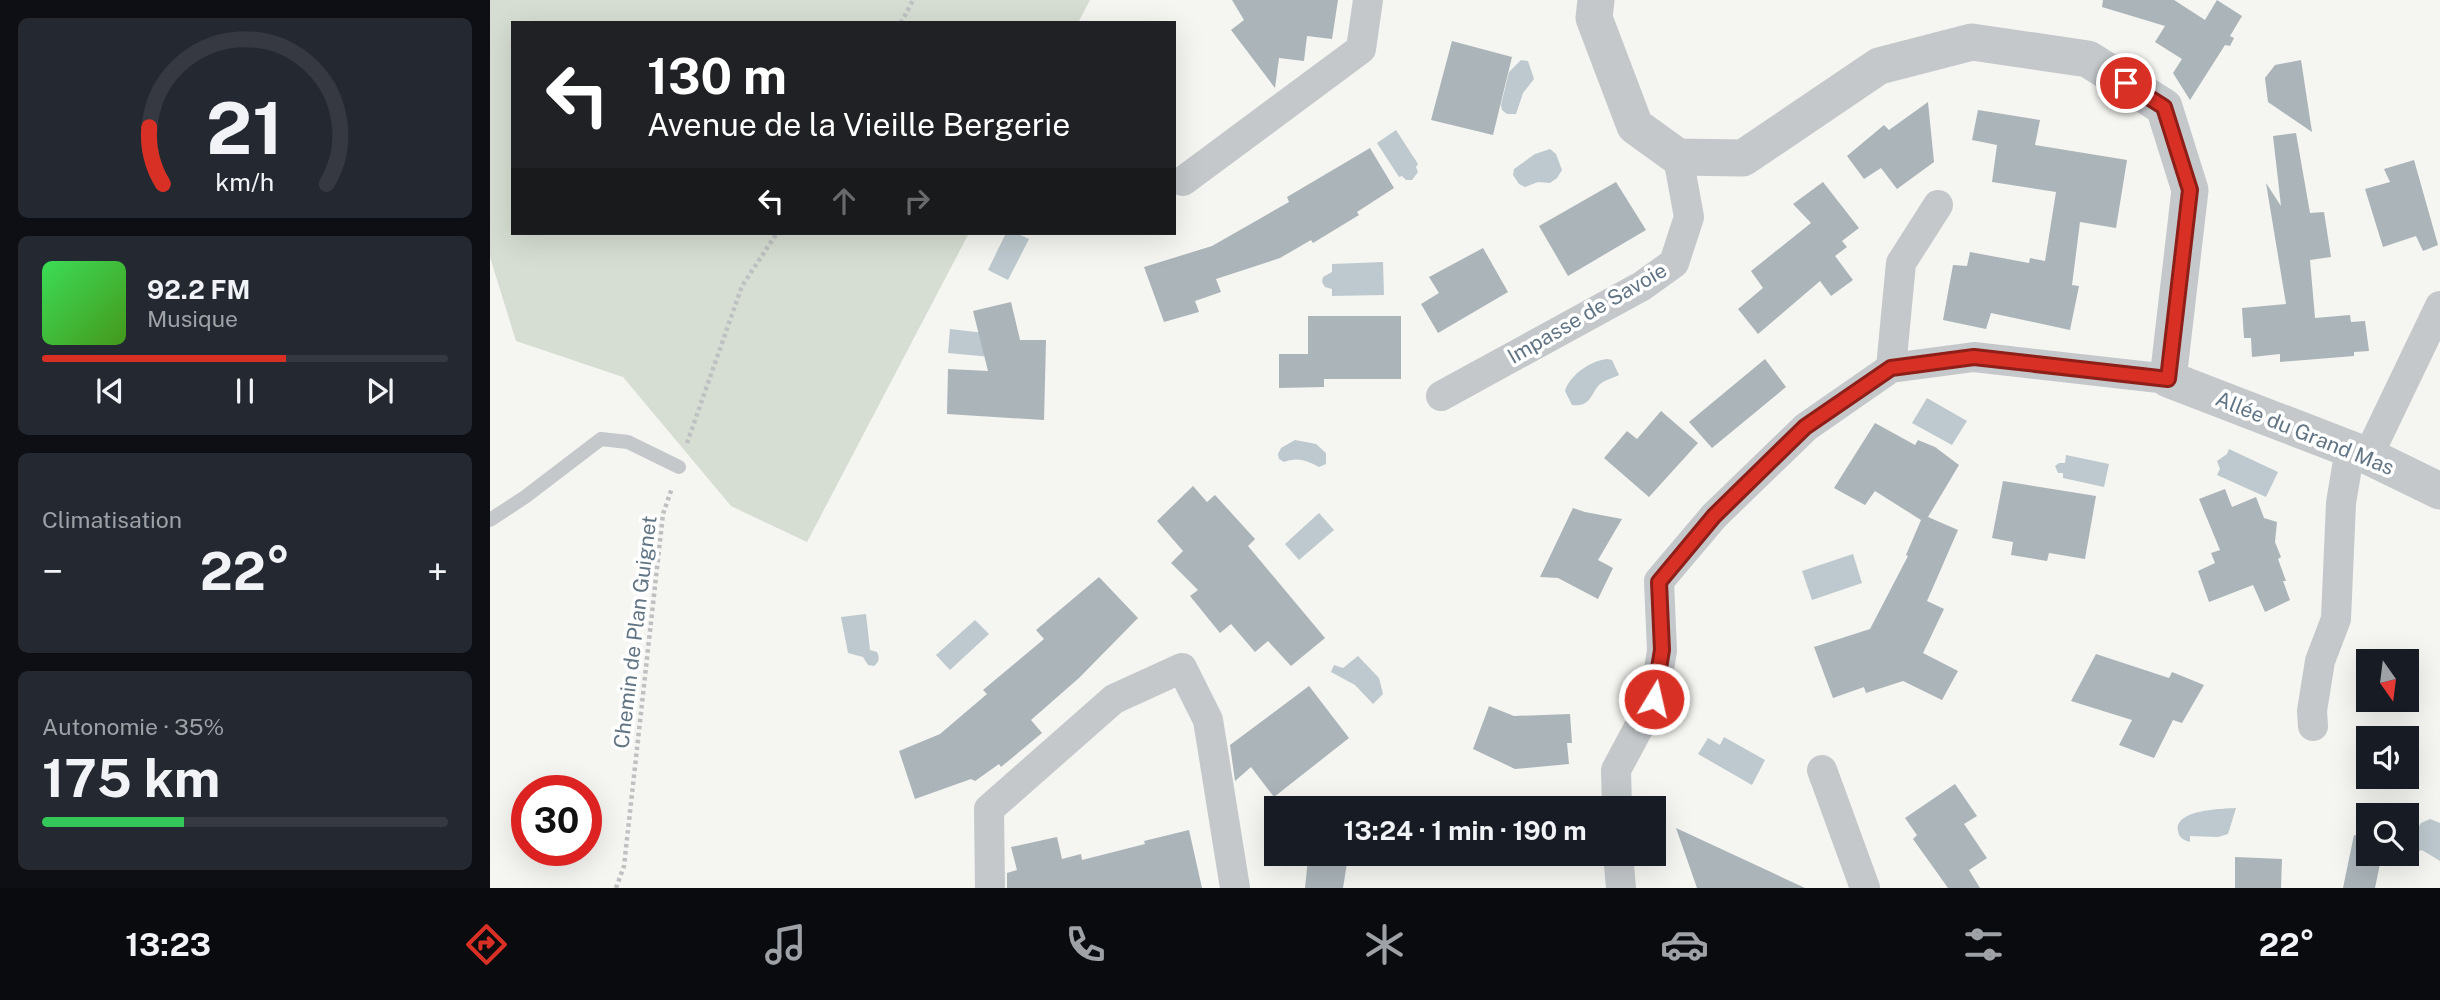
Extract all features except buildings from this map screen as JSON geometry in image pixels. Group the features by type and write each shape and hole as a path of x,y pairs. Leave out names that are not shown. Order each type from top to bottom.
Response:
{"street":[{"path":"1183,181 1361,49 1368,0"},
{"path":"1596,0 1594,18 1635,126 1678,157 1743,158 1880,66 1972,42 2088,59 2164,107 2190,190 2168,379 1974,357 1891,368 1805,427 1714,516 1659,582 1662,650 1654,699 1616,771 1617,796"},
{"name":"Impasse de Savoie","path":"1441,396 1642,286 1674,263 1689,217 1678,157"},
{"path":"1891,368 1901,263 1938,205"},
{"path":"2313,726 2312,711 2319,661 2336,619 2341,503 2359,453 2440,306"},
{"name":"Allée du Grand Mas","path":"2168,379 2359,453 2440,491"},
{"path":"990,888 989,808 1114,699 1182,668 1208,720 1235,888"},
{"path":"1822,770 1865,888"},
{"path":"1619,866 1620,888"}],"lane":[{"path":"490,520 601,439 628,442 679,467"}],"path":[{"path":"902,21 914,0"},
{"name":"Chemin de Plan Guignet","path":"616,888 624,866 663,514 742,286 776,235"}],"shaded area":[{"path":"490,0 1090,0 1079,21 511,21 511,235 968,235 807,542 731,506 623,377 516,341 490,257"},
{"path":"1521,60 1528,61 1534,79 1523,93 1516,114 1507,114 1501,105 1509,72"},
{"path":"1396,130 1418,164 1418,172 1412,180 1399,177 1377,143"},
{"path":"1550,149 1556,154 1562,170 1557,178 1550,183 1538,182 1525,187 1519,184 1513,175 1514,169 1535,154"},
{"path":"1005,235 1020,235 1029,239 1008,280 988,270"},
{"path":"1383,262 1384,295 1332,296 1332,289 1325,287 1322,282 1323,277 1332,272 1332,264"},
{"path":"950,329 993,334 991,357 948,353"},
{"path":"1607,359 1612,360 1619,375 1600,384 1586,403 1572,405 1565,391 1571,380 1588,366"},
{"path":"1927,398 1967,421 1952,445 1912,423"},
{"path":"1295,440 1316,444 1326,453 1326,464 1319,467 1302,460 1284,462 1279,459 1281,448"},
{"path":"2229,449 2278,472 2266,497 2217,475 2220,469 2217,461 2227,454"},
{"path":"2066,455 2109,464 2104,487 2063,478 2063,473 2058,473 2055,466 2065,463"},
{"path":"1319,513 1334,530 1299,560 1285,544"},
{"path":"1853,554 1862,583 1812,600 1802,571"},
{"path":"866,614 870,650 877,652 878,656 874,666 868,665 863,657 848,653 841,617"},
{"path":"975,620 989,634 950,670 936,655"},
{"path":"1358,656 1379,678 1383,694 1373,704 1355,685 1331,672 1334,665 1343,668"},
{"path":"1724,737 1765,760 1752,785 1698,754 1708,738 1720,745"},
{"path":"2236,808 2228,834 2218,837 2190,836 2190,842 2179,835 2179,824 2191,814"},
{"path":"2430,819 2440,823 2440,861 2422,850 2419,851 2421,823"}],"route":[{"path":"1654,699 1662,650 1659,582 1714,516 1805,427 1891,368 1974,357 2168,379 2190,190 2164,107 2126,83"}]}
